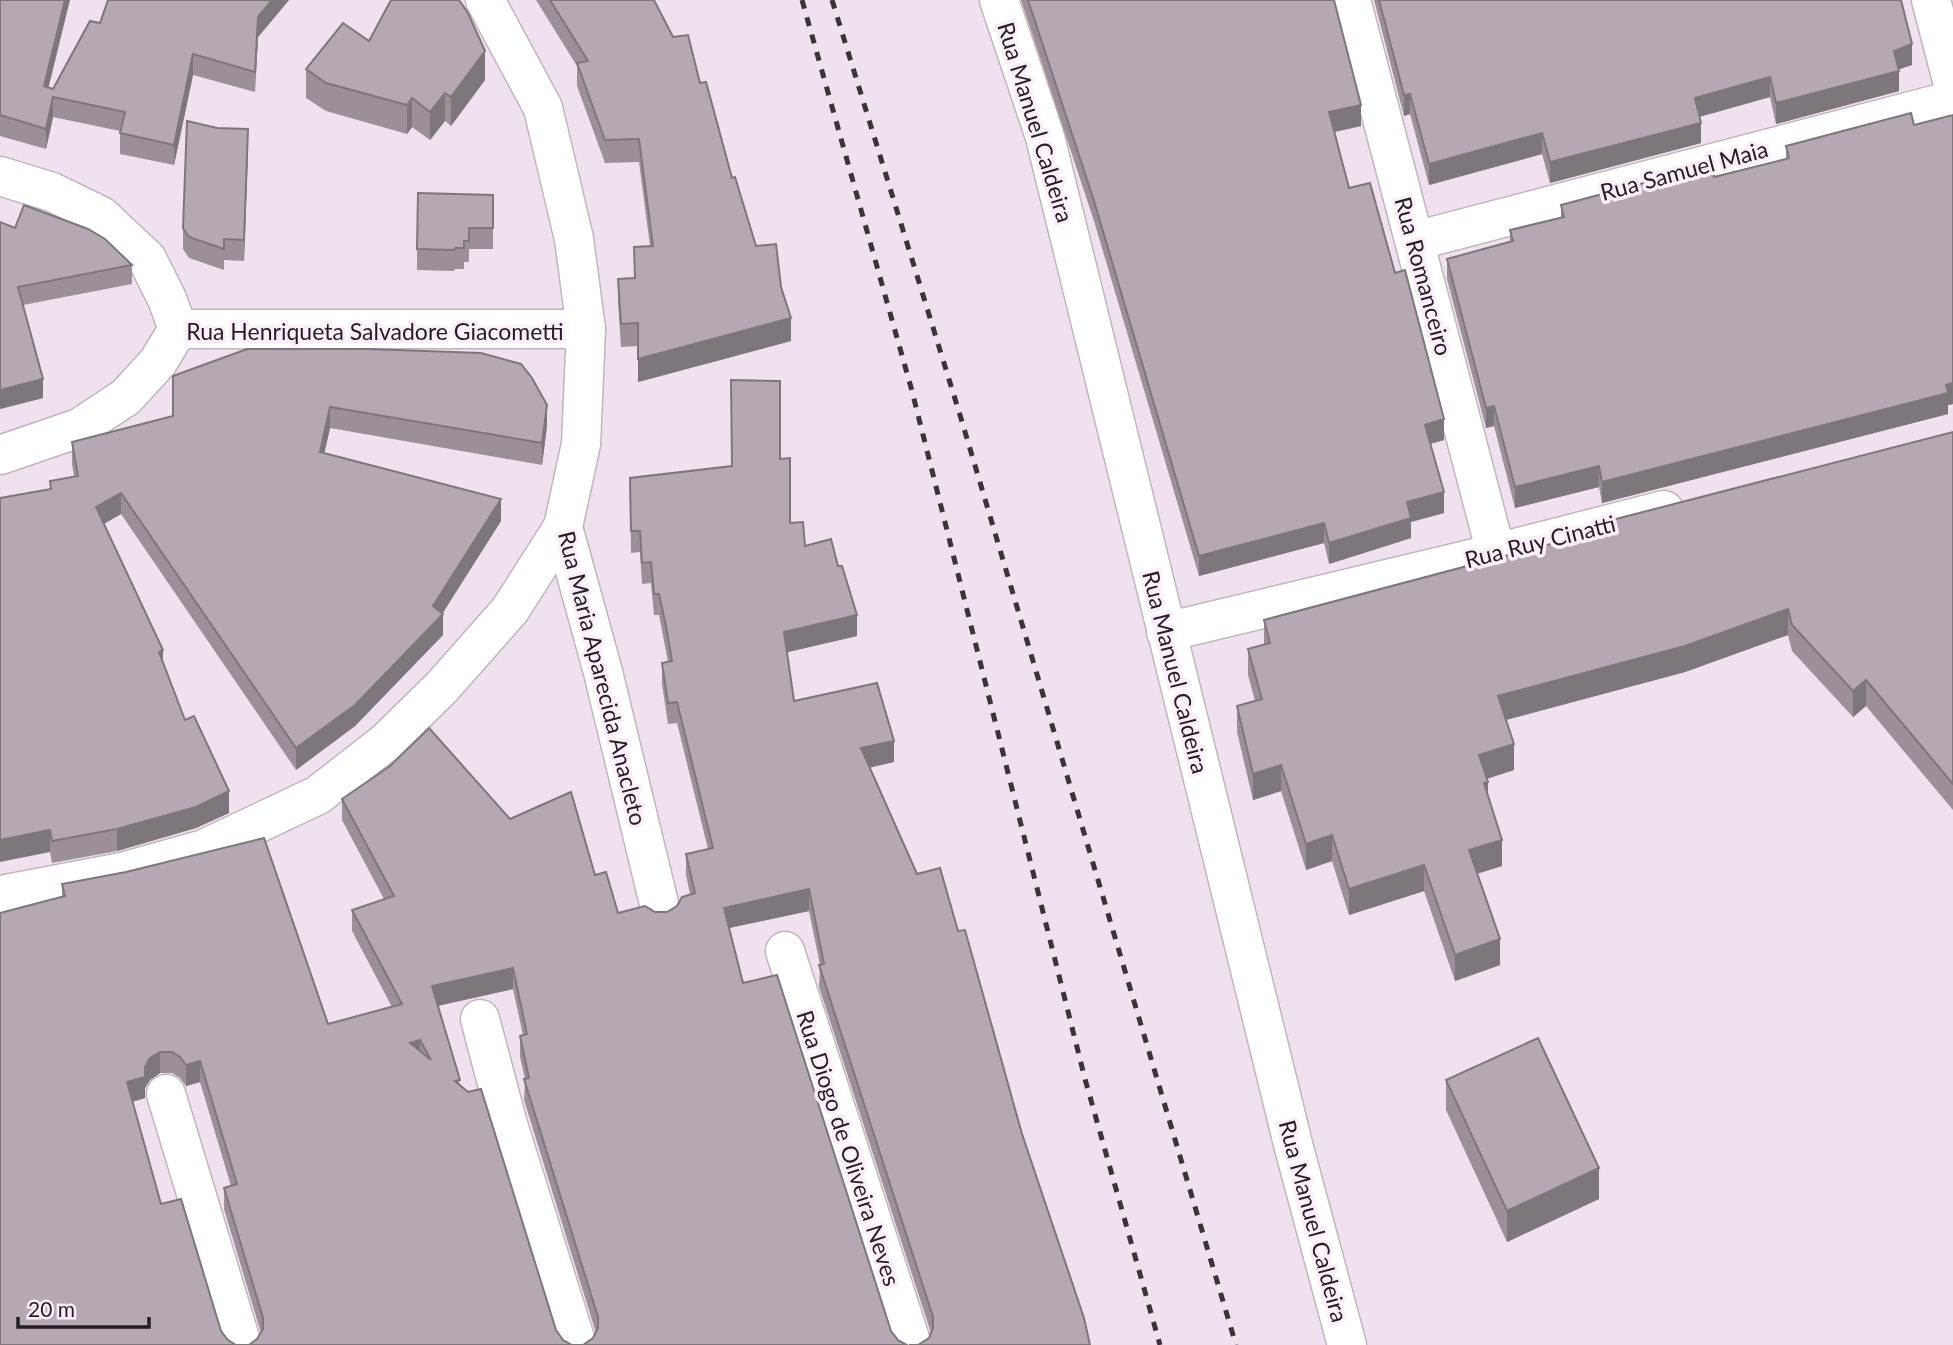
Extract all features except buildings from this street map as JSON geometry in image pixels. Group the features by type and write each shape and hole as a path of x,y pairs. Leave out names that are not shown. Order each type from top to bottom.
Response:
{"street":[{"name":"Rua Maria Aparecida Anacleto","path":"485,0 543,107 574,239 586,329 581,444 563,527 603,672 661,912"},
{"name":"Rua Manuel Caldeira","path":"999,0 1045,136 1294,1147 1347,1345"},
{"name":"Rua Romanceiro","path":"1351,0 1496,553"},
{"path":"1931,0 1953,84"},
{"name":"Rua Samuel Maia","path":"1415,241 1953,100"},
{"path":"0,176 52,192 101,216 147,259 178,328"},
{"name":"Rua Henriqueta Salvadore Giacometti","path":"0,455 79,428 126,397 158,362 178,328 586,329"},
{"name":"Rua Ruy Cinatti","path":"1166,632 1496,553 1697,501"},
{"path":"0,895 122,872 204,849 318,795 386,742 442,687 510,610 563,527"},
{"name":"Rua Diogo de Oliveira Neves","path":"785,951 912,1345"},
{"path":"480,1019 507,1121 577,1345"},
{"path":"166,1094 242,1345"}],"railway":[{"path":"802,0 912,391 1085,1079 1160,1345"},
{"path":"832,0 960,415 1236,1345"}]}
